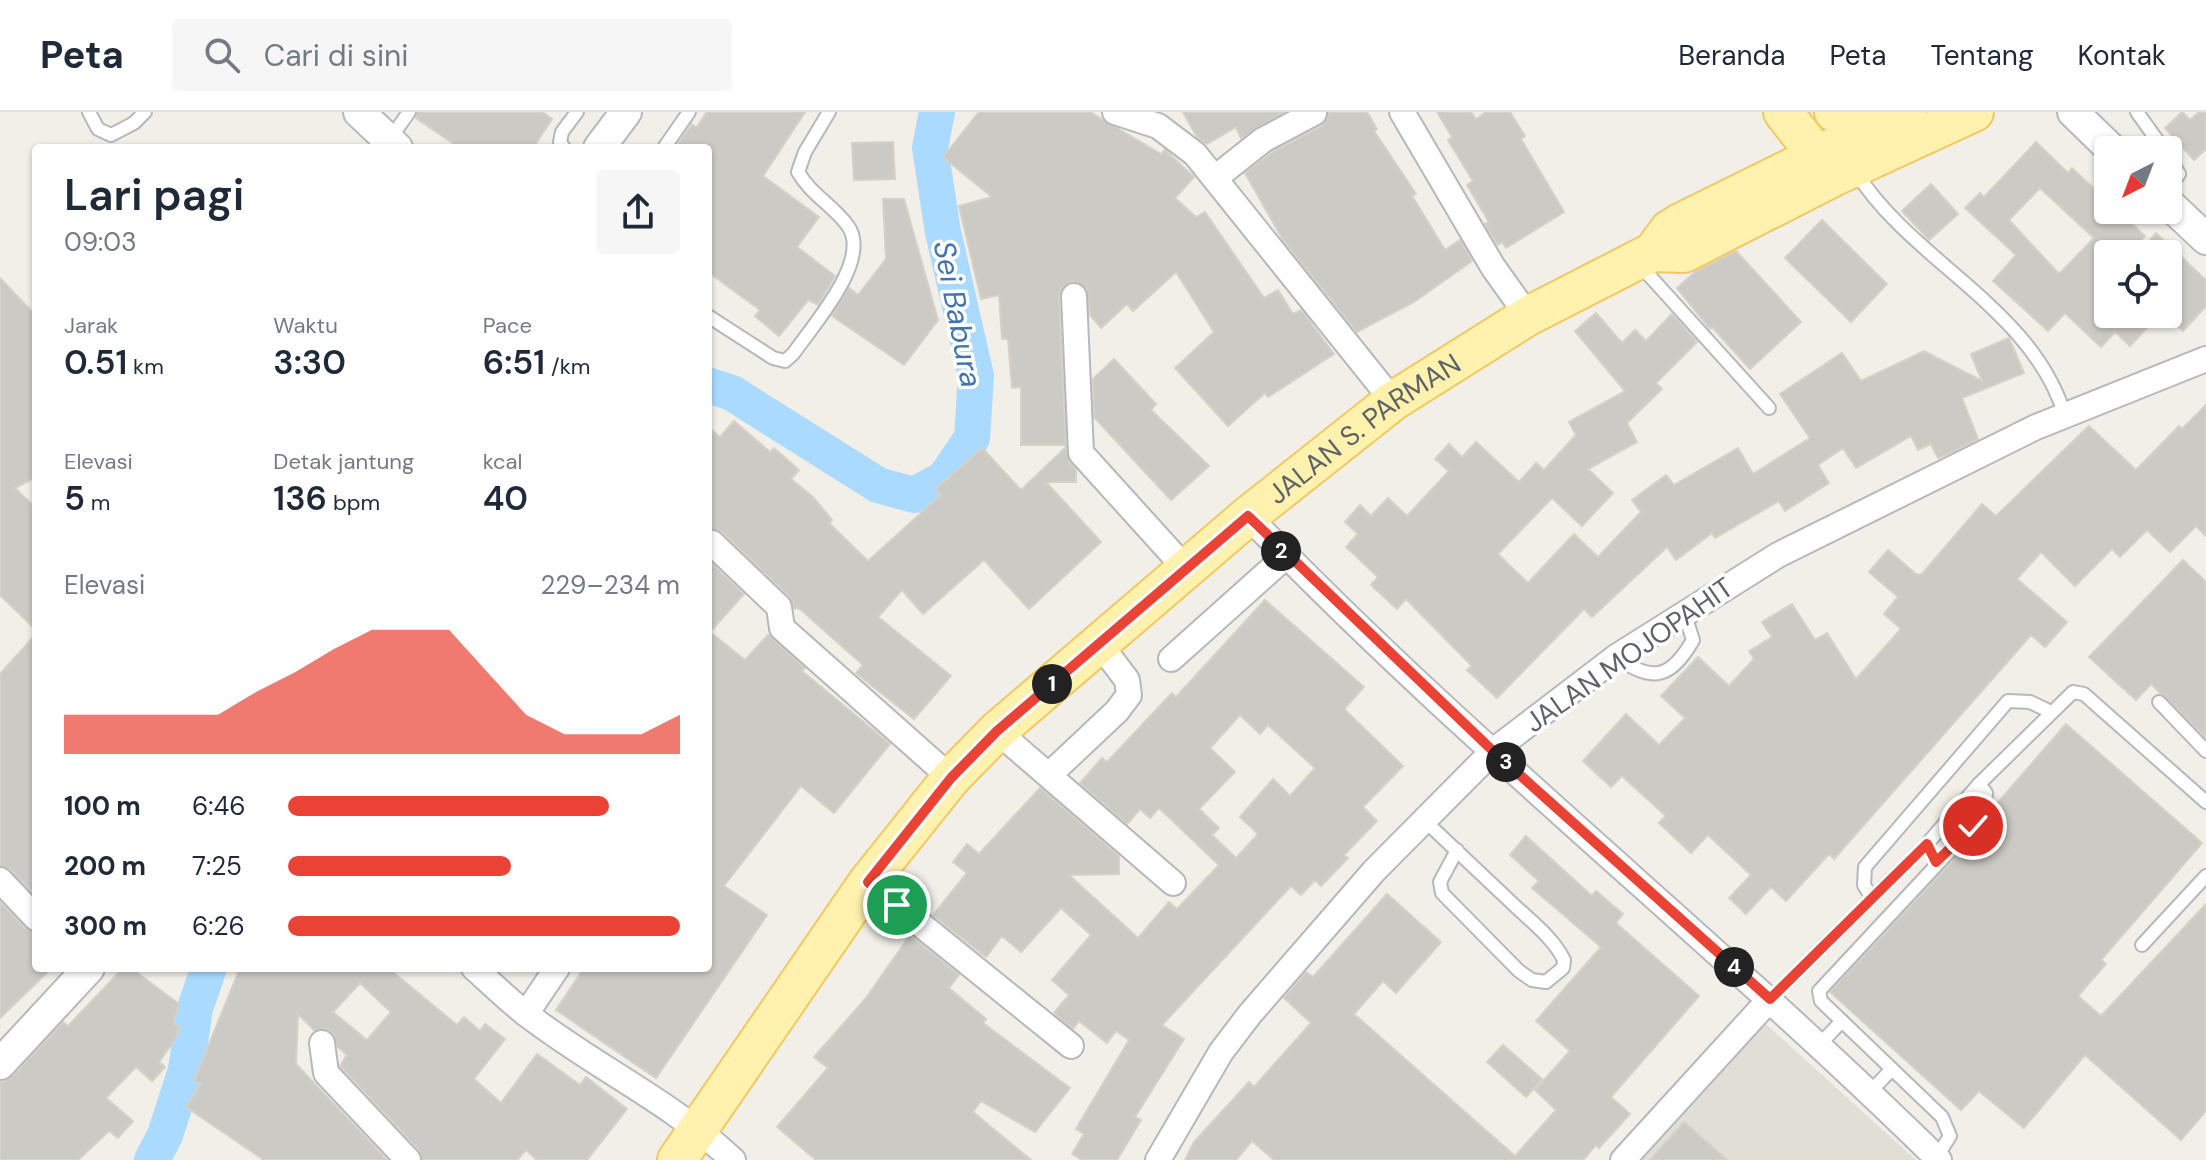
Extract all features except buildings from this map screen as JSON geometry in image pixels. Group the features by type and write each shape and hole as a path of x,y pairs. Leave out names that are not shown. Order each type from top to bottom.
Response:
{"main road":[{"path":"1783,112 1835,152"},
{"path":"1814,112 1835,152"},
{"path":"1835,152 1915,112"},
{"name":"JALAN S. PARMAN","path":"677,1160 868,882 951,778 997,731 1248,516 1393,401 1528,316 1644,256 1669,230 1835,152 1974,112"}],"street":[{"path":"359,112 393,144"},
{"path":"602,144 626,112"},
{"path":"1115,112 1158,126 1177,137 1215,178 1393,401"},
{"path":"1402,112 1493,267 1528,316"},
{"path":"2073,112 2098,136"},
{"path":"1215,178 1263,140 1314,113"},
{"path":"2182,216 2206,239"},
{"path":"1074,296 1081,453 1186,569"},
{"name":"JALAN MOJOPAHIT","path":"1158,1160 1221,1052 1250,1014 1363,883 1493,751 1616,657 1778,555 2065,416 2206,359"},
{"path":"1248,516 1286,556 1493,751 1770,999 1938,1159"},
{"path":"712,543 779,607 782,629 951,778"},
{"path":"1171,659 1286,556"},
{"path":"1049,775 1117,711 1129,695 1127,680 1099,643"},
{"path":"997,731 1173,883"},
{"path":"0,880 32,914"},
{"path":"868,882 1071,1046"},
{"path":"0,1064 83,972"},
{"path":"479,972 526,1014 698,1127 733,1160"},
{"path":"526,1014 554,972"},
{"path":"1623,1160 1770,999"},
{"path":"322,1043 326,1073 408,1160"}],"lane":[{"path":"89,112 98,129 111,135 134,123 145,112"},
{"path":"393,144 409,112"},
{"path":"561,144 562,132 577,112"},
{"path":"712,319 773,358 785,361 793,354 850,270 856,244 848,225 809,191 798,172 805,152 829,112"},
{"path":"2137,112 2154,136"},
{"path":"667,144 686,113"},
{"path":"1835,152 1884,208 2020,334 2055,384 2065,416"},
{"path":"1644,256 1769,408"},
{"path":"1616,657 1649,676 1661,674 1687,651 1693,640 1684,612"},
{"path":"1770,999 1927,844 1979,784 2073,692 2084,694 2206,802"},
{"path":"1872,898 1864,885 1865,867 2008,701 2030,702 2051,712"},
{"path":"2159,702 2206,751"},
{"path":"1938,1159 1947,1143 1949,1128 1942,1117 1821,1001 1819,990 1984,811 1986,793 1979,784"},
{"path":"1424,820 1457,850 1561,953 1564,960 1557,975 1546,982 1525,976 1442,893 1440,882 1457,850"},
{"path":"1927,844 1936,862"},
{"path":"2142,945 2206,876"},
{"path":"1819,1045 1842,1021"},
{"path":"1869,1093 1892,1069"}],"shaded area":[{"path":"1757,1016 1916,1160 1627,1160"}],"waterway":[{"name":"Sei Babura","path":"712,386 732,393 878,485 914,495 944,479 972,438 976,376 943,232 930,148 937,112"},
{"name":"Sei Babura","path":"152,1160 165,1135 186,1070 195,1008 208,972"}],"route":[{"path":"897,905 868,882 951,778 997,731 1248,516 1286,556 1493,751 1770,999 1927,844 1936,862 1973,826"}]}
